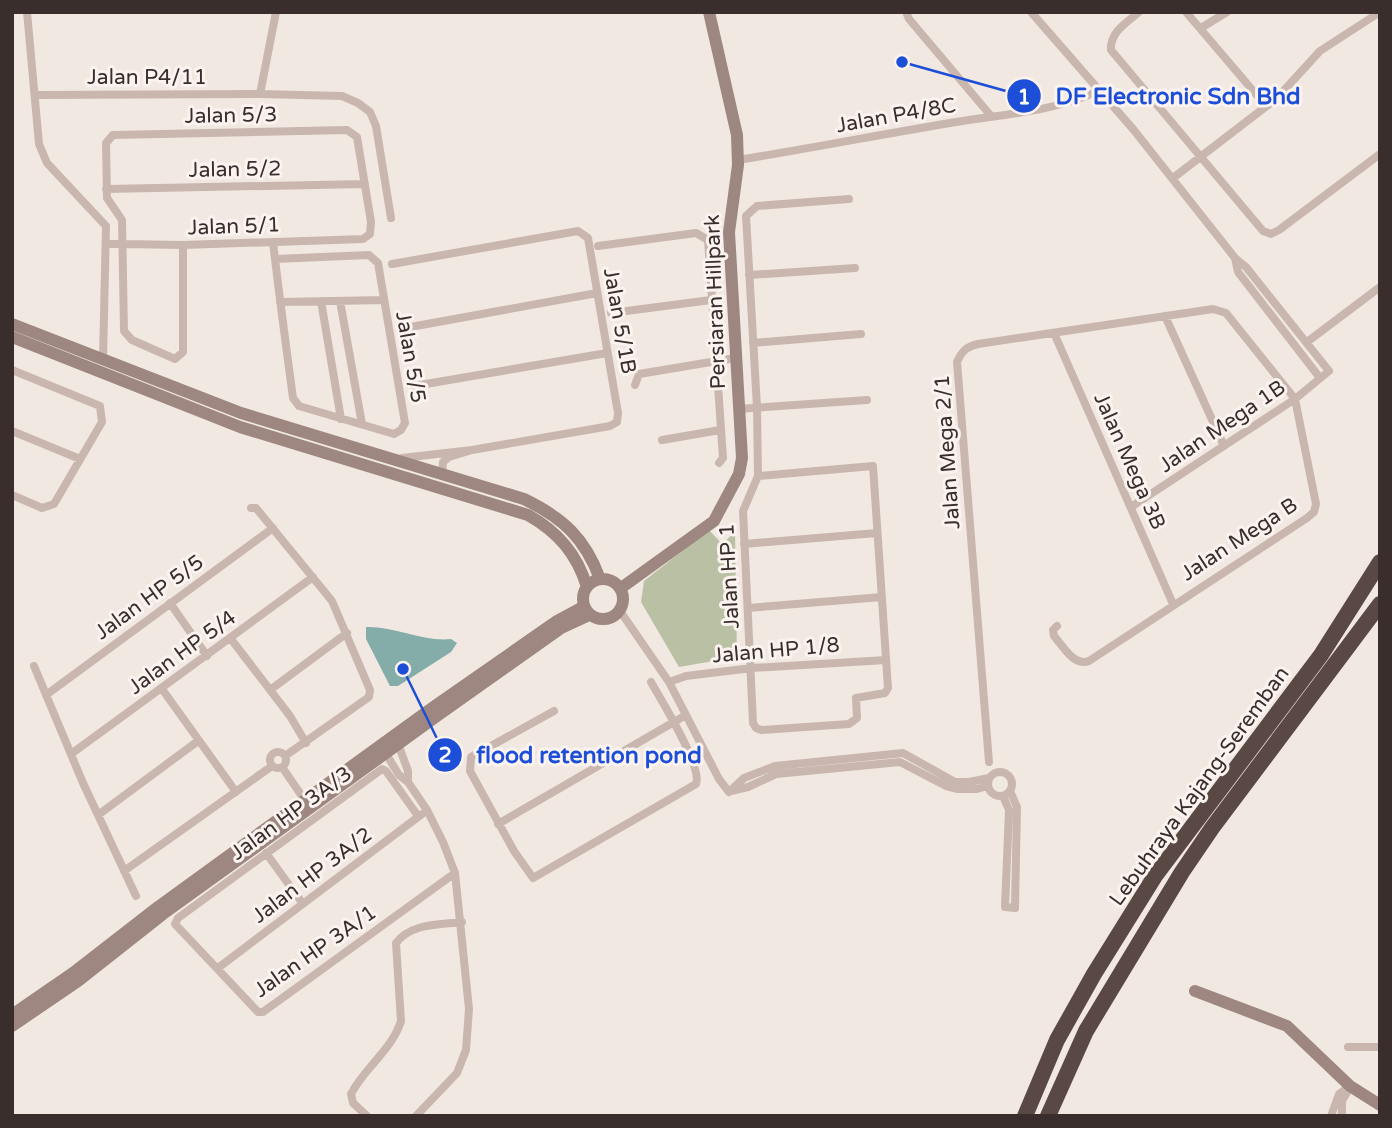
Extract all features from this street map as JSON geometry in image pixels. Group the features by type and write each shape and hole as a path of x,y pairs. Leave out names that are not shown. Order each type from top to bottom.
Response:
{"highway":[{"name":"Lebuhraya Kajang-Seremban","path":"1025,1116 1056,1040 1155,876 1321,654 1380,562"},
{"name":"Lebuhraya Kajang-Seremban","path":"1048,1116 1086,1031 1182,872 1380,604"}],"street":[{"path":"27,12 39,144 47,163 106,226 103,360"},
{"path":"260,94 276,12"},
{"name":"Persiaran Hillpark","path":"619,586 723,506 739,474 742,458 729,232 738,160 737,135 709,12"},
{"path":"906,12 909,19 991,116"},
{"path":"1032,12 1133,129 1235,258 1246,267 1307,342 1380,287"},
{"path":"1139,12 1116,31 1111,40 1111,50 1263,231 1271,234 1279,230 1380,154"},
{"path":"1186,12 1266,106"},
{"path":"1201,28 1227,12"},
{"path":"1173,178 1277,98 1320,51 1380,12"},
{"name":"Jalan P4/8C","path":"738,160 1040,110 1073,103 1098,91"},
{"name":"Jalan P4/11","path":"35,95 342,96 370,112 376,126 391,218"},
{"name":"Jalan 5/3","path":"183,245 183,352 175,359 132,340 124,331 122,220 107,198 106,189 106,143 113,135 347,130 357,137 371,222 370,234 363,239"},
{"name":"Jalan 5/2","path":"106,189 365,184"},
{"name":"Jalan HP 1","path":"849,199 757,206 746,216 757,407 758,476 743,511 753,723 761,730 849,724 857,718 856,698 885,693 888,688 886,660"},
{"name":"Jalan 5/1B","path":"392,264 578,231 588,238 618,413 617,422 610,426 472,450"},
{"path":"598,246 696,233 708,240 723,458 719,463"},
{"name":"Jalan 5/1","path":"106,244 183,245 363,239"},
{"name":"Jalan 5/5","path":"273,242 280,302 293,398 299,406 341,419 394,434 401,430 405,423 378,263 369,255 275,258"},
{"path":"1235,258 1238,272 1320,378"},
{"path":"750,275 855,268"},
{"path":"405,328 597,293"},
{"path":"280,302 384,300"},
{"path":"611,313 711,300"},
{"path":"320,301 341,419"},
{"path":"340,301 362,424"},
{"name":"Jalan Mega 2/1","path":"989,762 957,362 962,352 968,347 1213,309 1226,313 1295,399"},
{"path":"1165,316 1224,446"},
{"path":"12,324 241,413 373,454 386,464 528,515 543,523 580,564 587,587 583,598 586,611 602,620 609,619 620,611 624,600 619,586 600,579 587,587"},
{"name":"Jalan Mega 3B","path":"1054,333 1173,604"},
{"path":"753,343 861,334"},
{"path":"12,337 240,427 393,466 429,471 524,499 561,519 593,559 600,579"},
{"name":"Jalan Mega 1B","path":"1132,507 1295,399 1329,370 1307,342"},
{"path":"414,386 607,353"},
{"path":"635,385 639,374 735,358"},
{"path":"12,370 100,406 102,422 54,504 42,508 12,495"},
{"name":"Jalan Mega B","path":"1057,626 1053,630 1054,636 1077,662 1089,661 1314,512 1316,505 1295,399"},
{"path":"738,409 867,400"},
{"path":"240,427 241,413"},
{"path":"663,440 720,430"},
{"path":"12,431 79,459"},
{"path":"386,464 472,450"},
{"path":"442,475 443,462 449,457 472,450"},
{"path":"758,476 873,466 886,660"},
{"path":"124,871 236,792 285,762 285,757 369,697 370,691 332,601 255,507 251,508"},
{"name":"Jalan HP 5/5","path":"46,695 273,528"},
{"path":"744,544 877,533"},
{"name":"Jalan HP 5/4","path":"71,754 313,578"},
{"path":"748,608 882,597"},
{"path":"170,603 207,656"},
{"path":"12,1015 73,974 158,907 586,611"},
{"path":"620,611 670,682 719,779 729,792"},
{"path":"270,690 347,633"},
{"path":"230,639 290,716 306,743"},
{"name":"Jalan HP 1/8","path":"670,682 686,676 752,668 886,660"},
{"path":"34,666 136,896"},
{"path":"554,711 471,757 470,771 498,824 533,878 696,784 698,773 651,682"},
{"path":"162,689 236,792"},
{"path":"498,824 687,715"},
{"path":"396,740 408,771 408,782"},
{"path":"98,815 198,741"},
{"path":"383,749 427,810 455,873 469,1009 466,1050 457,1073 416,1116"},
{"path":"285,757 279,753 272,754 270,761 307,803"},
{"path":"729,792 744,778 775,766 903,753 955,782 988,782"},
{"path":"836,759 843,761 844,767"},
{"path":"729,792 748,787 776,774 900,762 946,786 958,789 977,789 995,773 1007,774 1012,780 1006,794 1009,810 1005,907 1012,909 1015,908 1017,807 1006,794"},
{"name":"Jalan HP 3A/3","path":"176,924 178,918 382,769 418,816"},
{"path":"988,782 995,795 1006,794"},
{"path":"12,1026 78,981 307,803"},
{"name":"Jalan HP 3A/2","path":"218,968 427,810"},
{"path":"266,853 303,904"},
{"name":"Jalan HP 3A/1","path":"176,924 258,1012 263,1012 455,873"},
{"path":"367,1116 353,1103 351,1094 357,1082 397,1034 401,1021 396,943 402,934 421,927 461,922"},
{"path":"1195,991 1287,1026 1350,1086 1380,1105"},
{"path":"1351,1047 1380,1046"},
{"path":"1331,1116 1339,1094 1350,1086"},
{"path":"1342,1116 1342,1101 1350,1086"}],"green space":[{"path":"709,530 722,544 735,532 737,657 679,667 641,602 644,581"}],"water":[{"path":"366,627 451,639 457,643 451,652 398,686 390,686 366,639"}],"place":[{"name":"DF Electronic Sdn Bhd","path":"902,62"},
{"name":"flood retention pond","path":"403,669"}]}
